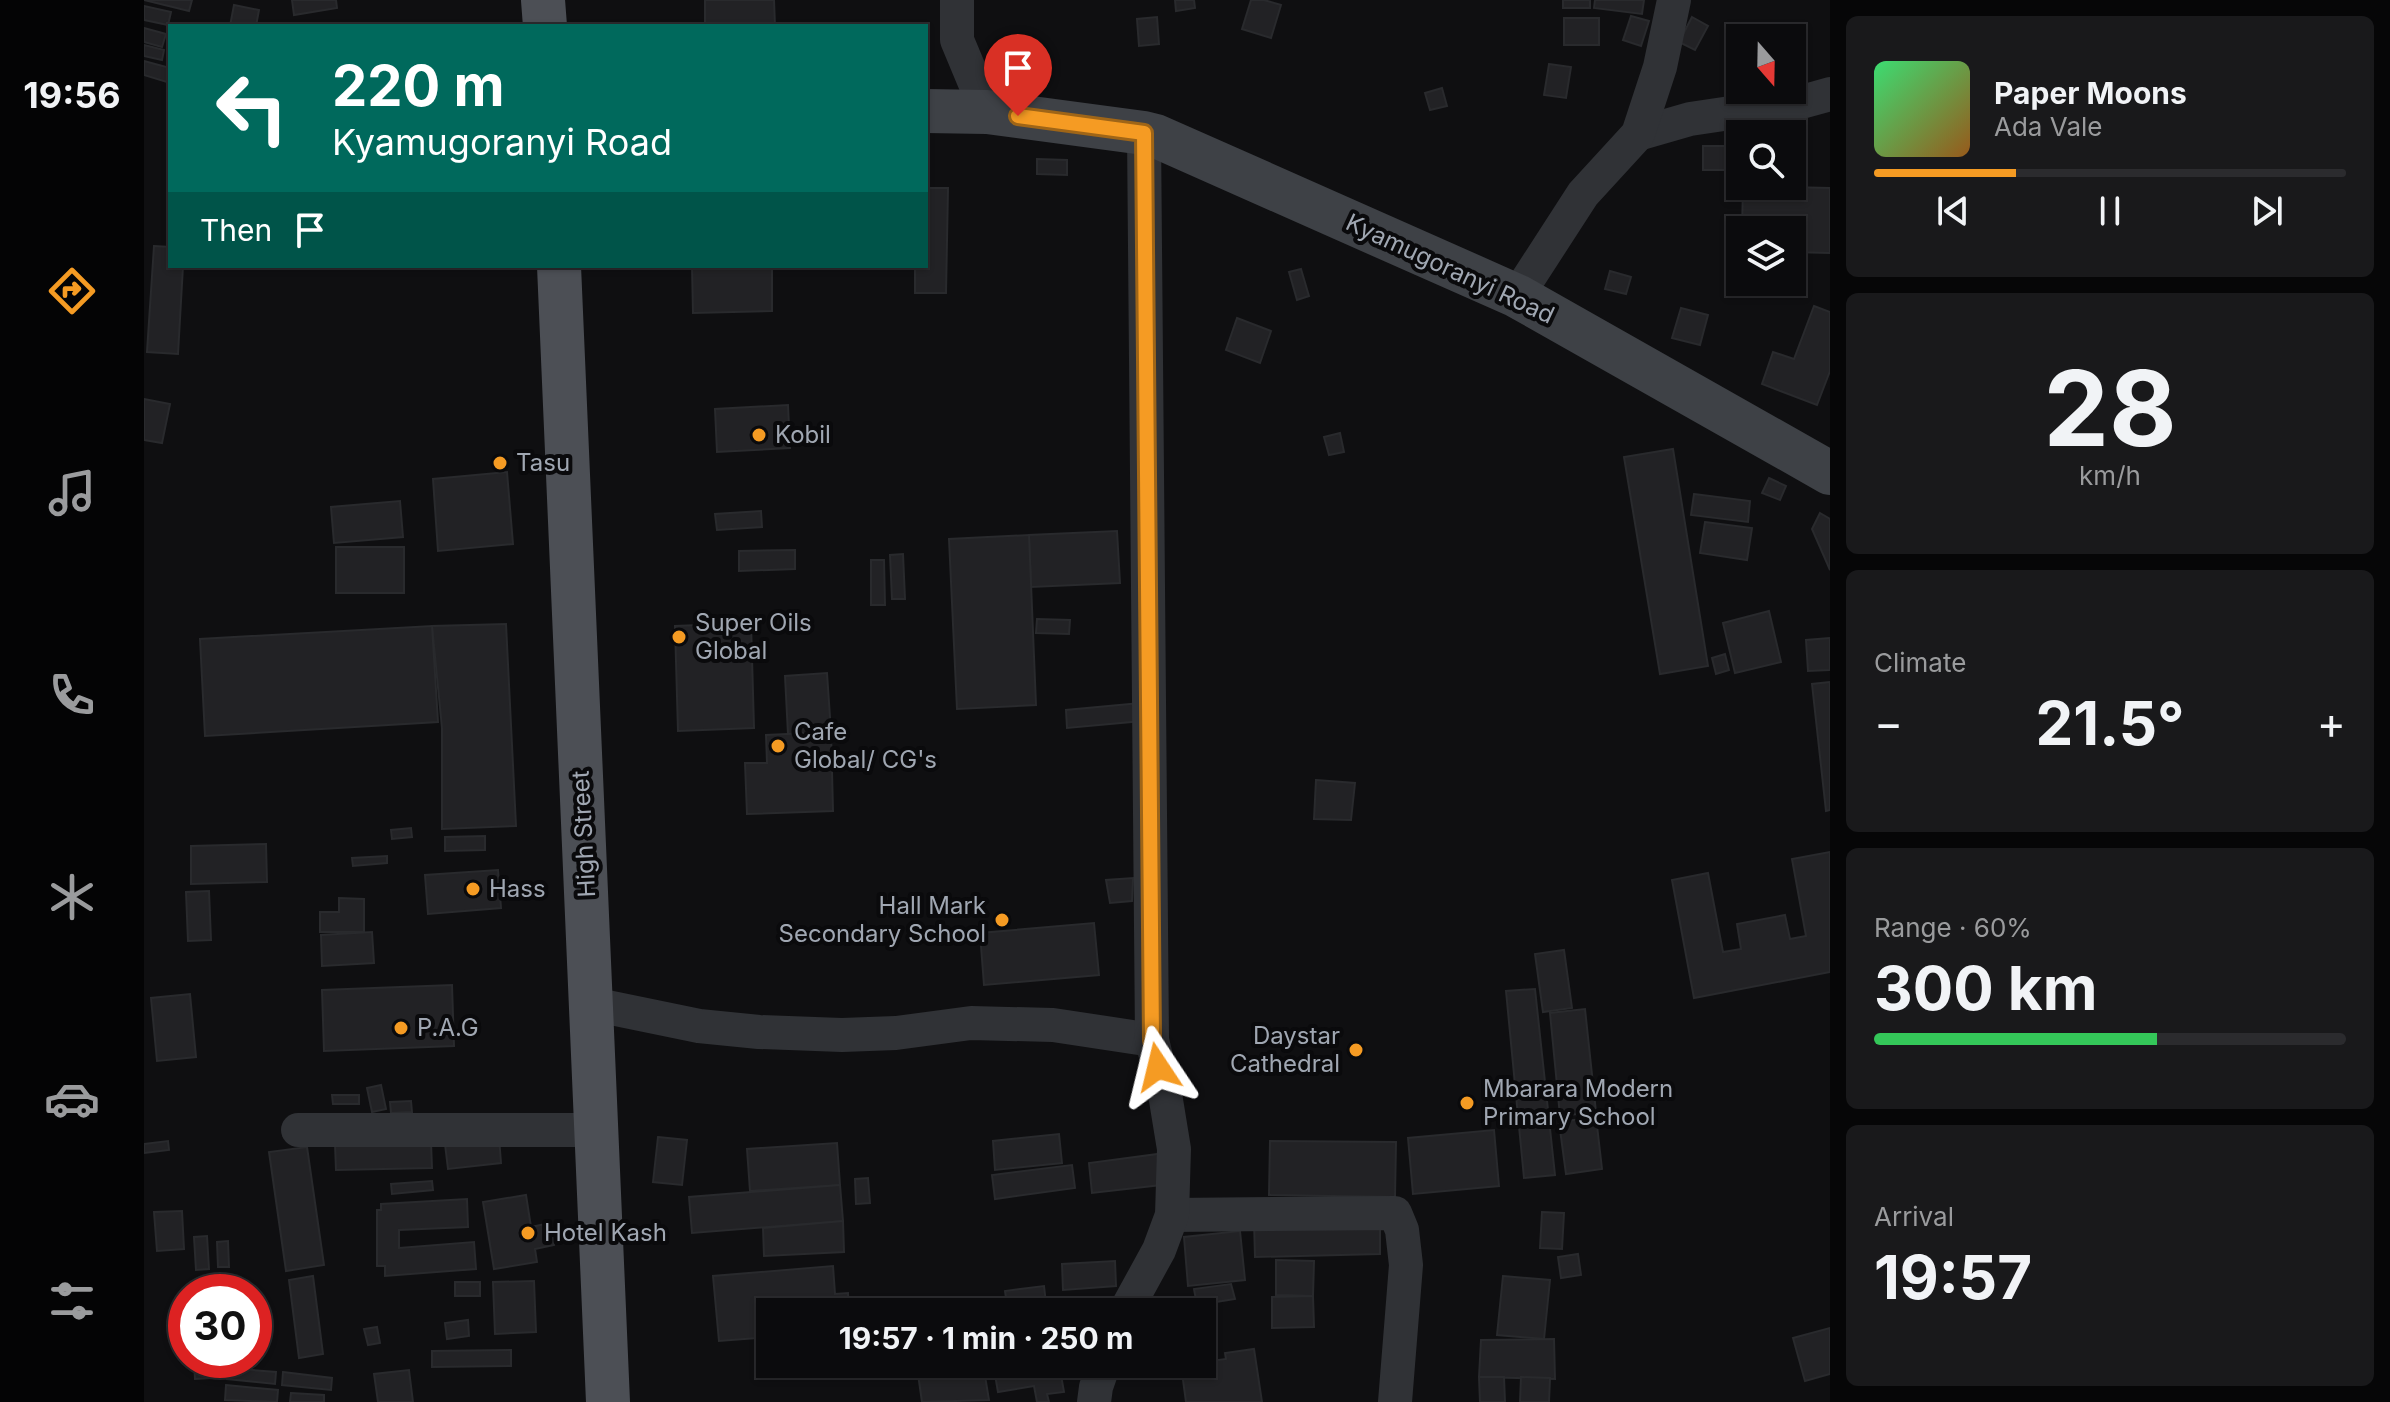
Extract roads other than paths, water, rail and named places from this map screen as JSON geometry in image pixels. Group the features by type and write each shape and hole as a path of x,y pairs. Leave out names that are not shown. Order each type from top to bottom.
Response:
{"main road":[{"path":"543,0 545,24"},
{"name":"High Street","path":"559,268 608,1402"}],"street":[{"path":"957,0 957,40 987,112"},
{"path":"1517,296 1583,194 1638,134 1660,67 1674,0"},
{"path":"1638,134 1690,119 1798,103 1830,94"},
{"name":"Kyamugoranyi Road","path":"928,111 987,112 1156,136 1517,296 1830,473"},
{"path":"1133,1298 1159,1250 1172,1215 1174,1149 1152,1040 1144,133"},
{"path":"592,1004 699,1026 759,1032 896,1033 971,1023 1053,1025 1152,1040"},
{"path":"298,1130 596,1130"},
{"path":"1172,1215 1395,1213 1402,1230 1406,1265 1395,1402"},
{"path":"1094,1402 1099,1378"}],"place":[{"name":"Kobil","path":"759,435"},
{"name":"Tasu","path":"500,463"},
{"name":"Super Oils Global","path":"679,637"},
{"name":"Cafe Global/ CG's","path":"778,746"},
{"name":"Hass","path":"473,889"},
{"name":"Hall Mark Secondary School","path":"1002,920"},
{"name":"P.A.G","path":"401,1028"},
{"name":"Daystar Cathedral","path":"1356,1050"},
{"name":"Mbarara Modern Primary School","path":"1467,1103"},
{"name":"Hotel Kash","path":"528,1233"}]}
